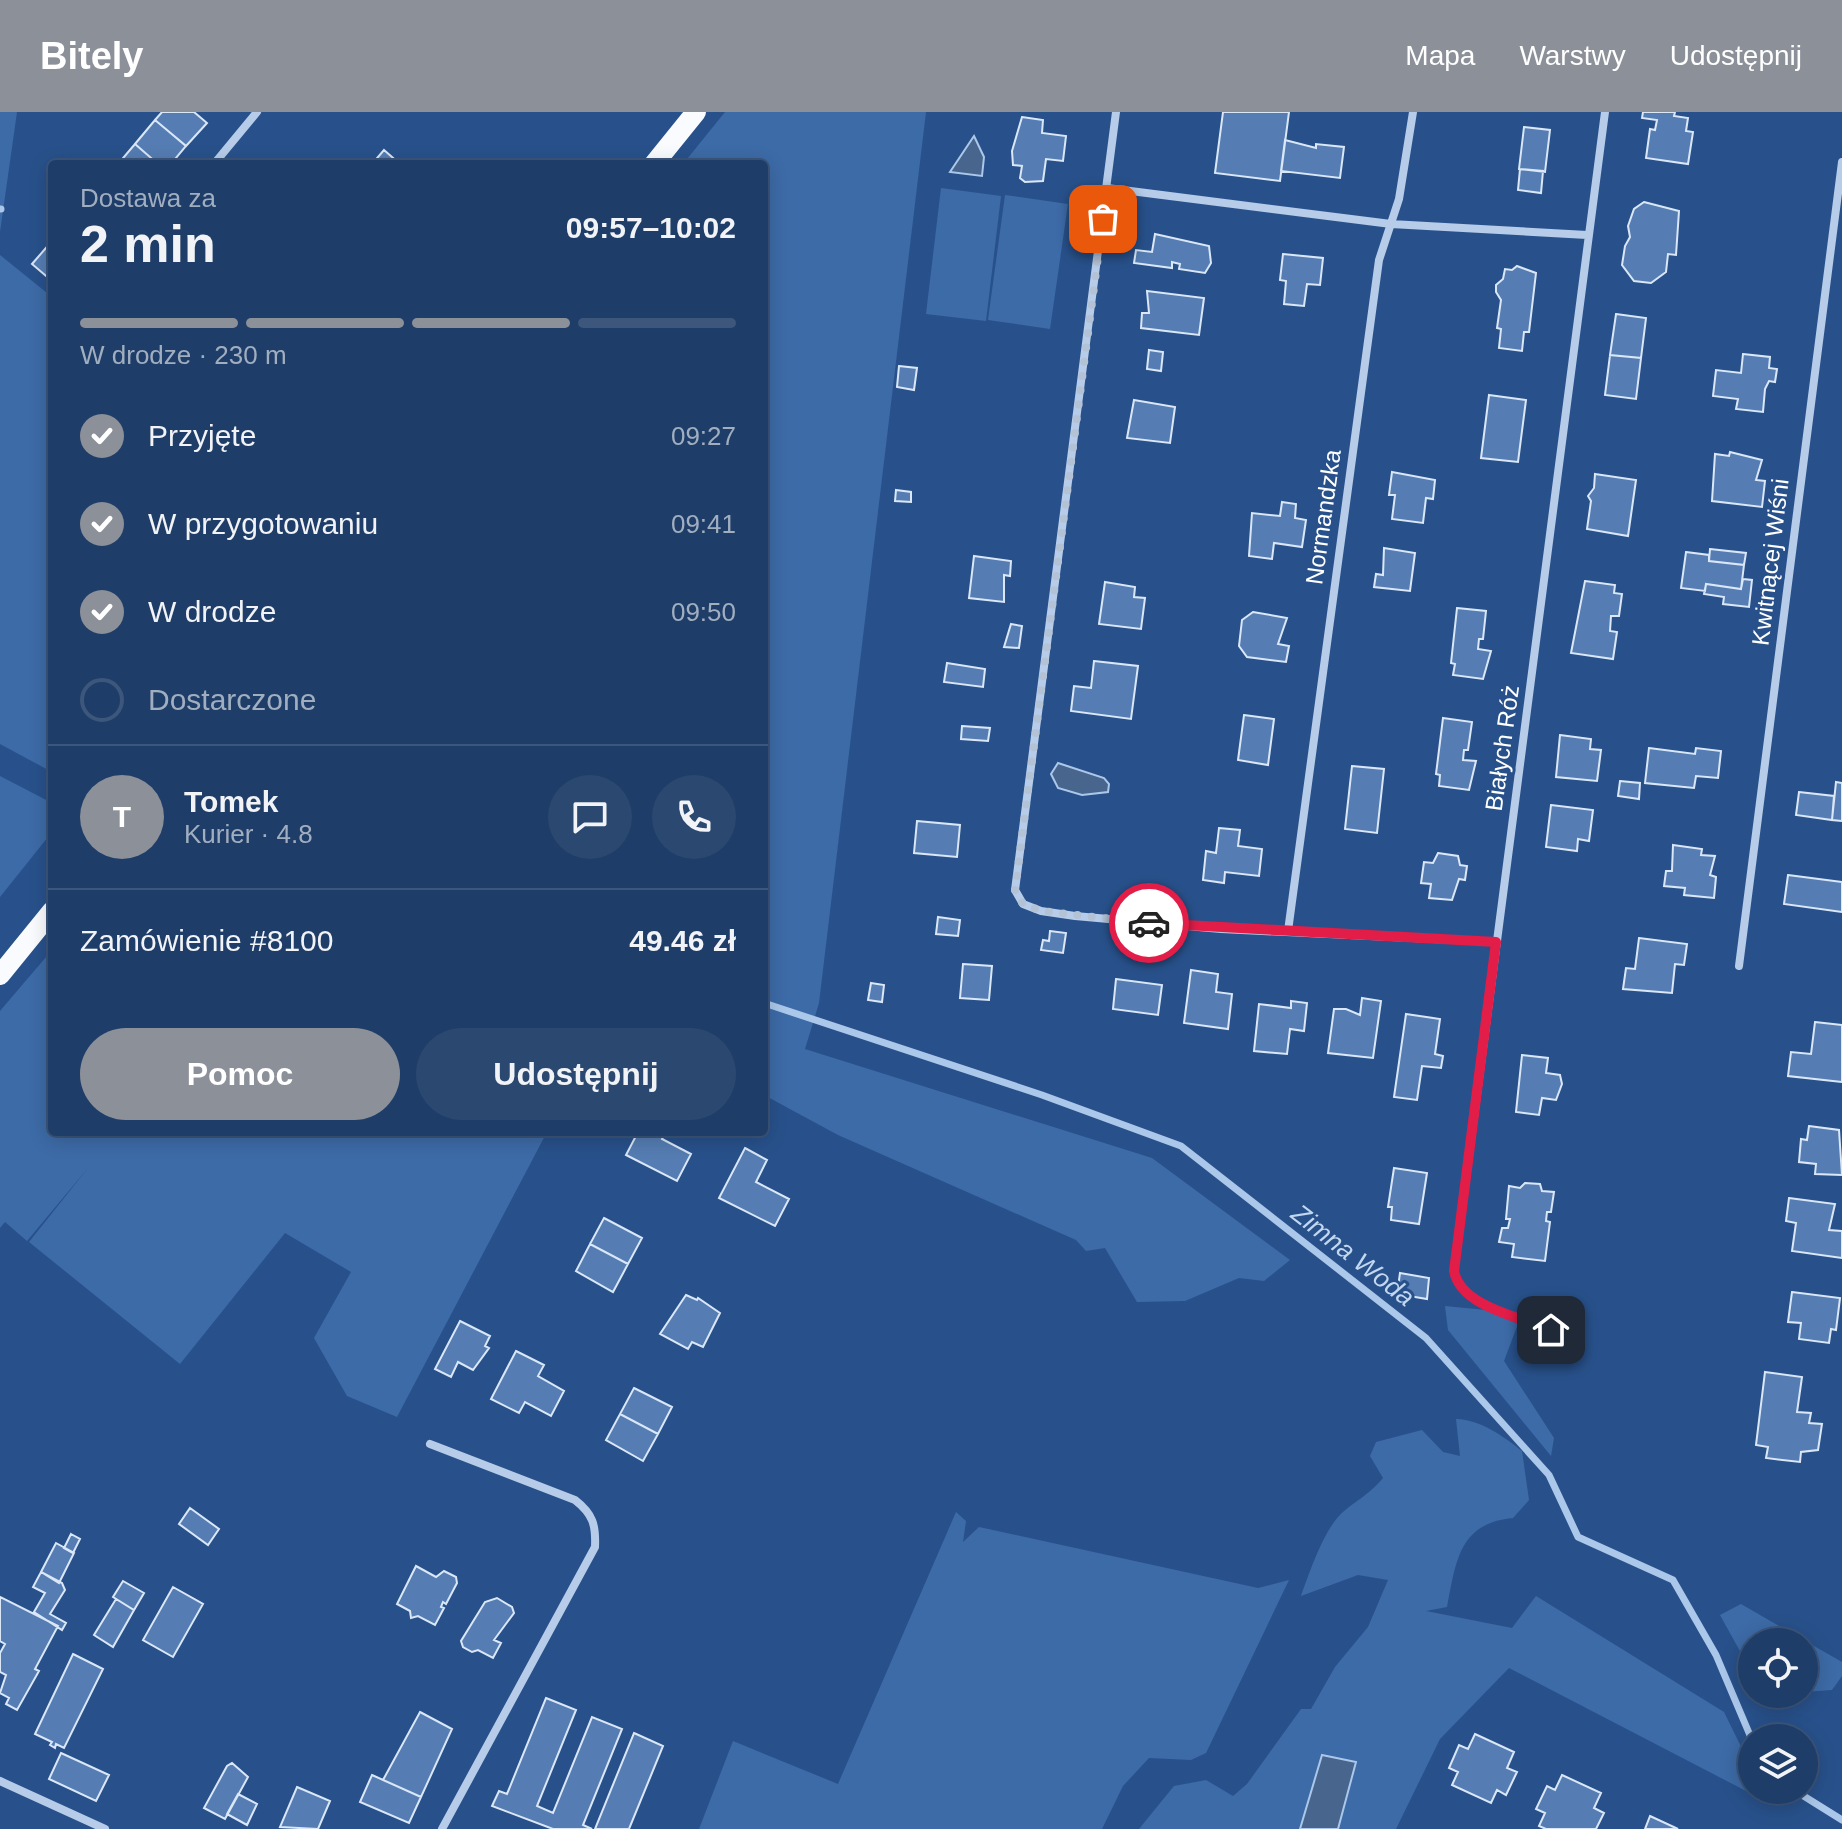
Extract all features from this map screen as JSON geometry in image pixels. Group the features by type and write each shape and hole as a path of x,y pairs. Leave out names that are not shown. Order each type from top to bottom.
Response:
{"main road":[{"path":"657,160 696,112"},
{"path":"0,975 48,916"}],"street":[{"path":"217,160 257,112"},
{"path":"1116,112 1015,890 1023,904 1041,911 1221,929 1496,942"},
{"name":"Normandzka","path":"1288,931 1379,260 1399,199 1413,112"},
{"name":"Białych Róż","path":"1551,1330 1472,1298 1457,1286 1454,1271 1605,112"},
{"name":"Kwitnącej Wiśni","path":"1739,966 1842,162"},
{"path":"1107,188 1391,224 1587,235"},
{"path":"430,1444 575,1500 590,1512 595,1528 595,1547 442,1829"},
{"path":"0,1781 105,1829"}],"shaded area":[{"path":"0,112 17,112 0,232"},
{"path":"725,112 926,112 819,1003 805,1049 1152,1158 1290,1260 1264,1281 1239,1278 1185,1301 1137,1302 1105,1248 1086,1251 1076,1240 838,1135 768,1097 768,160 686,160"},
{"path":"974,136 984,157 982,176 950,172"},
{"path":"941,188 1001,196 986,321 926,314"},
{"path":"1005,195 1068,204 1050,329 988,320"},
{"path":"0,255 48,294 48,770 0,744"},
{"path":"1058,763 1104,778 1109,784 1108,792 1082,795 1058,788 1051,774"},
{"path":"0,776 48,801 48,837 0,897"},
{"path":"48,955 48,1136 545,1136 397,1417 347,1396 314,1338 351,1272 285,1233 180,1364 29,1242 88,1168 27,1241 5,1222 0,1228 0,1011"},
{"path":"1445,1306 1486,1310 1518,1324 1504,1361 1554,1438 1551,1456 1448,1330"},
{"path":"1456,1419 1483,1426 1499,1435 1522,1451 1529,1500 1513,1518 1495,1521 1471,1536 1458,1560 1447,1607 1426,1611 1512,1628 1536,1596 1724,1712 1738,1740 1738,1787 1509,1668 1440,1739 1396,1829 1139,1829 1174,1786 1206,1780 1233,1796 1247,1784 1301,1709 1311,1709 1335,1667 1368,1627 1388,1580 1358,1575 1301,1596 1322,1542 1334,1522 1383,1478 1370,1456 1376,1442 1422,1430 1443,1452 1460,1456"},
{"path":"956,1512 966,1521 963,1542 979,1527 1258,1588 1289,1580 1206,1753 1191,1760 1149,1758 1123,1786 1102,1829 699,1829 733,1741 838,1784"},
{"path":"1741,1604 1783,1628 1738,1628 1738,1648 1720,1615"},
{"path":"1818,1648 1842,1662 1842,1676 1832,1690 1818,1691"},
{"path":"1322,1755 1356,1762 1338,1829 1300,1829"}],"building":[{"path":"162,112 194,112 207,123 186,146 155,120"},
{"path":"1223,112 1289,112 1280,181 1215,173"},
{"path":"1643,112 1675,112 1674,116 1688,118 1686,131 1693,132 1688,164 1646,158 1650,129 1655,130 1657,120 1642,118"},
{"path":"1022,117 1043,120 1042,133 1066,136 1063,161 1046,159 1043,181 1025,182 1020,178 1022,166 1013,165 1012,151"},
{"path":"155,120 186,146 174,160 153,160 135,144"},
{"path":"1524,127 1550,130 1545,172 1519,169"},
{"path":"1285,140 1316,148 1316,144 1344,147 1340,178 1281,171"},
{"path":"135,144 153,160 121,160"},
{"path":"384,150 395,160 375,160"},
{"path":"1520,169 1543,171 1541,193 1518,190"},
{"path":"1644,202 1679,211 1676,255 1668,254 1666,272 1651,283 1634,281 1622,265 1630,237 1628,226 1634,209"},
{"path":"1155,234 1209,246 1211,263 1205,273 1179,269 1180,264 1172,262 1172,268 1134,263 1136,250 1152,252"},
{"path":"48,246 48,278 32,264"},
{"path":"1283,254 1323,258 1320,285 1307,284 1304,306 1284,304 1286,281 1280,280"},
{"path":"1517,266 1536,273 1529,332 1524,332 1522,351 1499,348 1501,329 1497,328 1501,300 1496,285 1503,279 1505,269 1512,270"},
{"path":"1147,291 1204,298 1199,335 1141,328 1142,313 1149,313"},
{"path":"1616,314 1646,318 1641,358 1610,355"},
{"path":"1149,350 1163,352 1161,371 1147,369"},
{"path":"1743,354 1770,357 1769,368 1777,369 1775,382 1769,381 1765,389 1763,412 1736,409 1738,399 1713,396 1716,370 1741,373"},
{"path":"1610,355 1641,358 1636,399 1605,395"},
{"path":"899,366 917,368 914,390 897,387"},
{"path":"1489,395 1526,400 1518,462 1481,458"},
{"path":"1134,400 1175,407 1170,443 1127,438"},
{"path":"1730,452 1762,460 1756,480 1765,481 1762,507 1712,501 1715,454 1729,456"},
{"path":"1392,472 1435,480 1433,499 1426,498 1423,523 1392,519 1395,495 1389,495"},
{"path":"1595,474 1636,480 1628,536 1587,529 1591,501 1588,496 1594,488"},
{"path":"896,490 911,492 911,502 895,501"},
{"path":"1282,502 1296,504 1295,518 1306,520 1302,547 1274,543 1272,559 1249,556 1252,513 1280,516"},
{"path":"1384,548 1415,553 1410,591 1374,587 1376,574 1383,575"},
{"path":"1710,549 1746,553 1744,565 1709,561"},
{"path":"1686,552 1709,555 1709,561 1744,565 1741,589 1706,584 1705,591 1681,588"},
{"path":"974,556 1011,561 1010,576 1004,575 1004,602 969,598"},
{"path":"1743,579 1752,580 1749,607 1723,604 1724,597 1704,594 1706,584 1741,589"},
{"path":"1585,581 1615,585 1614,593 1622,594 1619,616 1611,616 1610,631 1617,632 1613,659 1571,653"},
{"path":"1105,582 1135,587 1134,597 1145,598 1141,629 1099,624"},
{"path":"1457,608 1486,611 1483,639 1479,639 1478,649 1491,651 1483,679 1453,675 1455,664 1451,663"},
{"path":"1253,612 1287,618 1278,644 1289,646 1286,662 1247,657 1239,646 1242,620"},
{"path":"1011,624 1022,626 1019,648 1004,647"},
{"path":"1094,661 1138,666 1131,719 1071,711 1074,686 1091,688"},
{"path":"947,663 985,669 983,687 944,682"},
{"path":"1244,715 1274,719 1268,765 1238,760"},
{"path":"1443,718 1472,722 1468,750 1464,750 1463,760 1476,761 1469,790 1439,786 1440,775 1436,774"},
{"path":"962,726 990,728 988,741 961,739"},
{"path":"1560,735 1591,739 1590,749 1601,750 1597,781 1556,777"},
{"path":"1649,748 1695,754 1696,748 1721,751 1718,778 1696,776 1694,788 1645,783"},
{"path":"1352,766 1384,769 1377,833 1345,829"},
{"path":"1620,781 1640,783 1639,799 1618,796"},
{"path":"1836,782 1842,783 1842,821 1832,820"},
{"path":"1799,792 1834,796 1832,820 1796,815"},
{"path":"1551,805 1593,810 1589,841 1578,839 1577,851 1546,847"},
{"path":"917,821 960,825 957,857 914,853"},
{"path":"1219,828 1240,830 1238,846 1262,849 1259,876 1225,872 1224,883 1203,880 1206,851 1216,853"},
{"path":"1673,845 1702,849 1701,855 1715,856 1710,875 1716,877 1714,898 1684,895 1685,888 1664,886 1666,871 1672,871"},
{"path":"1438,853 1458,856 1460,865 1467,866 1465,880 1459,879 1452,900 1429,898 1431,884 1421,883 1424,862 1433,863"},
{"path":"1788,875 1842,882 1842,912 1784,904"},
{"path":"938,917 960,920 958,936 936,934"},
{"path":"1050,931 1066,933 1063,953 1041,950 1043,940 1049,941"},
{"path":"1639,938 1687,944 1684,965 1675,964 1672,993 1623,989 1626,968 1635,969"},
{"path":"963,964 992,966 989,1000 960,998"},
{"path":"1191,970 1218,974 1216,992 1232,994 1228,1029 1184,1023"},
{"path":"1116,979 1162,985 1158,1015 1113,1009"},
{"path":"871,983 884,985 882,1002 868,1000"},
{"path":"1362,998 1381,1001 1373,1058 1328,1053 1334,1009 1346,1009 1360,1015"},
{"path":"1291,1001 1307,1003 1304,1031 1290,1029 1287,1054 1254,1051 1259,1004 1291,1008"},
{"path":"1406,1014 1440,1019 1435,1054 1443,1056 1441,1068 1422,1066 1417,1100 1394,1097"},
{"path":"1815,1022 1842,1025 1842,1082 1788,1076 1791,1052 1811,1054"},
{"path":"1522,1055 1548,1058 1546,1073 1560,1075 1562,1084 1556,1100 1542,1098 1539,1115 1516,1112"},
{"path":"1809,1126 1839,1130 1842,1175 1815,1174 1816,1164 1799,1162 1801,1139 1807,1140"},
{"path":"636,1136 663,1136 662,1139 691,1154 677,1181 626,1155"},
{"path":"745,1148 767,1160 756,1182 789,1199 775,1226 719,1198"},
{"path":"1394,1168 1427,1173 1419,1224 1391,1220 1392,1207 1388,1207"},
{"path":"1525,1183 1540,1184 1542,1191 1554,1192 1551,1212 1547,1212 1546,1221 1550,1222 1545,1261 1512,1257 1514,1244 1499,1242 1502,1228 1508,1228 1510,1219 1506,1219 1509,1186 1520,1188"},
{"path":"1789,1198 1835,1204 1829,1230 1842,1231 1842,1258 1792,1251 1796,1223 1786,1221"},
{"path":"604,1218 642,1238 628,1264 590,1244"},
{"path":"590,1244 628,1264 613,1292 576,1271"},
{"path":"1400,1273 1429,1278 1427,1299 1397,1294"},
{"path":"1792,1292 1840,1298 1836,1330 1831,1329 1829,1343 1799,1339 1801,1323 1788,1322"},
{"path":"686,1295 698,1298 720,1313 703,1347 692,1342 688,1349 660,1334"},
{"path":"460,1321 490,1336 485,1346 489,1348 473,1370 458,1362 451,1377 435,1369"},
{"path":"516,1351 544,1365 538,1376 564,1391 551,1416 525,1402 519,1413 491,1399"},
{"path":"1765,1372 1802,1377 1797,1412 1811,1413 1809,1423 1822,1424 1818,1450 1801,1452 1800,1462 1766,1458 1768,1447 1756,1445"},
{"path":"634,1388 672,1407 658,1434 620,1414"},
{"path":"620,1414 658,1434 643,1461 606,1440"},
{"path":"190,1508 219,1529 208,1545 179,1524"},
{"path":"71,1534 80,1539 73,1553 64,1548"},
{"path":"56,1543 74,1553 59,1583 41,1572"},
{"path":"416,1566 436,1577 444,1571 456,1577 457,1583 446,1604 443,1602 441,1607 444,1608 435,1625 418,1616 411,1618 410,1611 397,1604"},
{"path":"41,1572 62,1583 65,1590 50,1614 66,1623 62,1630 34,1612 45,1593 33,1587"},
{"path":"123,1581 144,1593 134,1610 113,1597"},
{"path":"173,1587 203,1604 173,1657 143,1640"},
{"path":"0,1597 58,1626 35,1669 39,1671 17,1710 6,1704 9,1698 0,1693 6,1675 0,1672 0,1653 5,1644 0,1641"},
{"path":"497,1598 512,1607 514,1613 494,1640 501,1643 493,1658 478,1650 472,1652 463,1647 461,1641 485,1602"},
{"path":"116,1599 134,1610 113,1647 94,1635"},
{"path":"73,1654 103,1669 64,1748 56,1744 55,1748 50,1745 52,1742 35,1734"},
{"path":"546,1698 576,1710 537,1806 553,1813 592,1717 622,1729 583,1825 592,1829 553,1829 492,1806 499,1791 507,1794"},
{"path":"420,1712 452,1729 421,1797 383,1780"},
{"path":"634,1733 663,1746 629,1829 595,1829"},
{"path":"1475,1734 1514,1752 1507,1768 1517,1772 1506,1795 1497,1790 1491,1803 1452,1785 1458,1772 1449,1768 1459,1745 1468,1749"},
{"path":"61,1753 109,1775 96,1801 49,1779"},
{"path":"232,1763 248,1777 225,1819 204,1808 227,1766"},
{"path":"372,1775 421,1797 409,1823 360,1802"},
{"path":"1562,1775 1601,1793 1594,1808 1604,1813 1596,1829 1546,1829 1539,1826 1545,1813 1536,1809 1547,1786 1555,1790"},
{"path":"297,1787 330,1801 318,1829 280,1827"},
{"path":"238,1794 257,1804 247,1825 227,1814"},
{"path":"1650,1816 1678,1829 1645,1829"}],"waterway":[{"name":"Zimna Woda","path":"768,1004 1042,1095 1181,1146 1426,1338 1549,1475 1578,1537 1673,1580 1716,1655 1745,1724"},
{"name":"Zimna Woda","path":"1816,1804 1842,1820"}],"way so far":[{"path":"1103,219 1015,890 1023,904 1041,911 1149,923"}],"route":[{"path":"1149,923 1496,942 1454,1271 1457,1286 1472,1298 1551,1330"}]}
